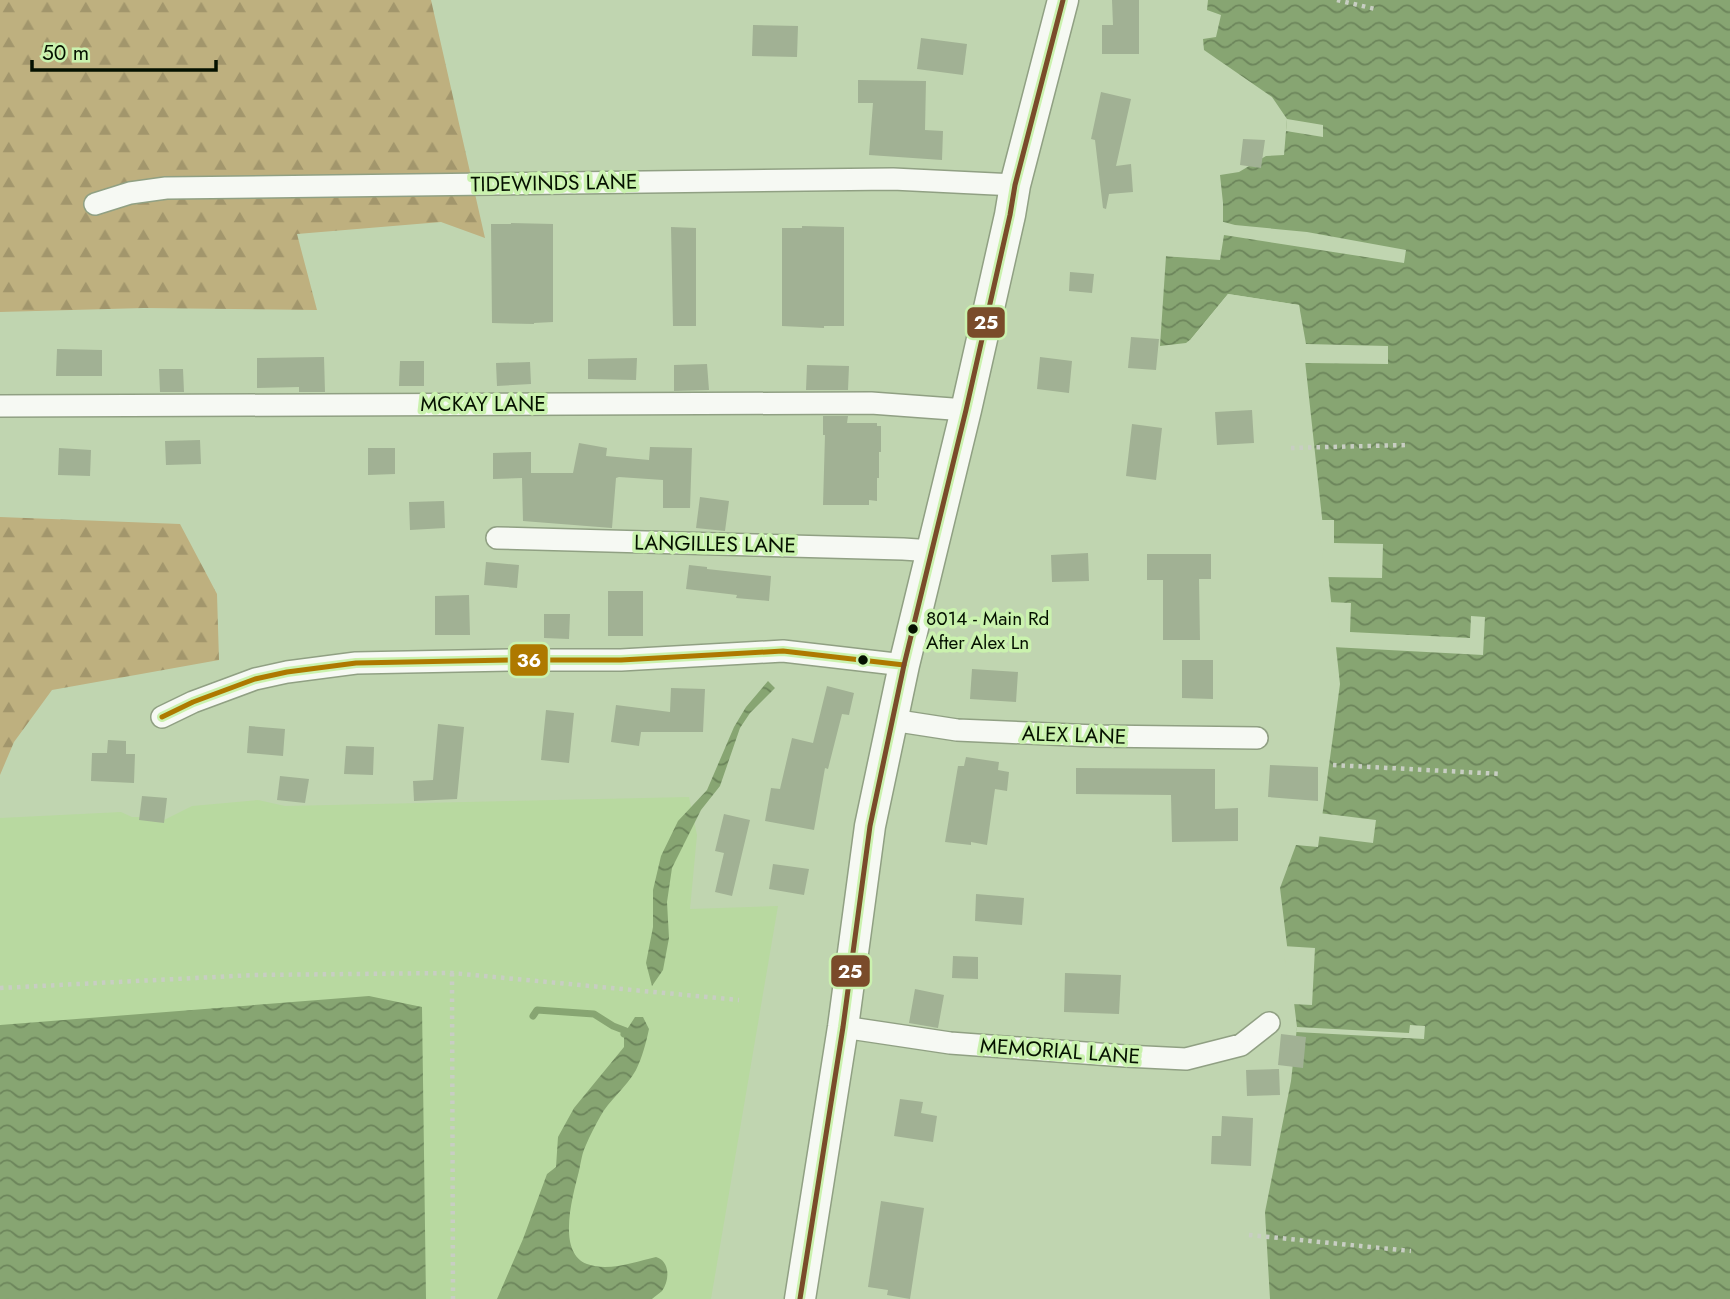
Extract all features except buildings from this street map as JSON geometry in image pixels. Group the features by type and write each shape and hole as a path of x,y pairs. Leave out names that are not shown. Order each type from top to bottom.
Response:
{"main road":[{"path":"800,1299 843,1027 870,826 904,665 966,410 1015,185 1063,0"}],"street":[{"name":"TIDEWINDS LANE","path":"95,204 130,193 166,188 893,179 1015,185"},
{"name":"MCKAY LANE","path":"0,406 871,403 966,410"},
{"name":"LANGILLES LANE","path":"497,538 933,551"},
{"path":"162,717 193,702 255,679 287,671 355,663 621,660 783,651 904,665"},
{"name":"ALEX LANE","path":"892,720 957,730 1096,736 1257,738"},
{"name":"MEMORIAL LANE","path":"843,1027 950,1043 1186,1059 1241,1045 1269,1023"}],"path":[{"path":"1337,0 1375,9"},
{"path":"1291,448 1407,445"},
{"path":"1334,765 1502,774"},
{"path":"0,988 254,975 452,973 739,1000"},
{"path":"452,973 453,1299"},
{"path":"1249,1235 1411,1251"}],"shaded area":[{"path":"689,797 697,835 690,909 778,906 711,1299 0,1299 0,818 121,812 132,817 160,817 164,820 192,806 258,800 285,806"}],"green space":[{"path":"0,0 431,0 485,238 441,222 297,234 317,310 144,308 0,312"},
{"path":"0,517 180,524 217,594 219,660 52,690 14,742 0,775"}],"water":[{"path":"1208,0 1730,0 1730,1299 1270,1299 1265,1212 1291,1081 1297,1027 1280,888 1296,845 1318,847 1340,684 1299,305 1228,294 1186,343 1160,346 1166,256 1219,259 1223,235 1220,175 1239,172 1266,156 1284,155 1287,119 1272,97 1204,50 1203,39 1216,37 1221,15 1207,10"},
{"path":"768,681 775,688 750,713 740,728 720,786 701,810 672,868 667,902 669,938 663,970 652,986 646,963 653,927 653,890 661,856 678,821 707,790 734,727 746,707"},
{"path":"369,996 422,1007 426,1299 0,1299 0,1025"},
{"path":"635,1017 643,1017 649,1029 644,1050 636,1070 604,1111 585,1148 571,1208 569,1236 578,1258 595,1266 622,1265 656,1257 661,1259 667,1271 665,1287 652,1299 497,1299 547,1174 556,1167 558,1137 574,1108 624,1047 624,1034"}],"pier":[{"path":"1287,119 1323,125 1323,137 1286,131"},
{"path":"1220,221 1307,232 1406,250 1404,263 1224,235 1220,260 1163,256 1166,252 1217,256"},
{"path":"1228,294 1299,305 1306,344 1388,346 1388,364 1305,363 1304,385 1296,308 1230,298 1192,343 1191,339"},
{"path":"1318,520 1334,520 1334,543 1383,544 1382,578 1325,577"},
{"path":"1327,602 1351,603 1350,632 1470,638 1471,616 1485,617 1483,655 1332,647"},
{"path":"1319,813 1376,820 1373,843 1316,836"},
{"path":"1283,946 1315,948 1312,1005 1291,1004"},
{"path":"1410,1025 1425,1026 1424,1039 1296,1032 1297,1027 1409,1033"}],"waterway":[{"path":"533,1016 537,1010 594,1014 626,1031 624,1034"}],"transit line":[{"name":"25","path":"800,1299 843,1027 870,826 904,665 966,410 1015,185 1063,0"},
{"name":"36","path":"162,717 193,702 255,679 356,663 621,660 783,651 904,665"}],"place":[{"name":"8014 - Main Rd After Alex Ln","path":"913,629"}]}
